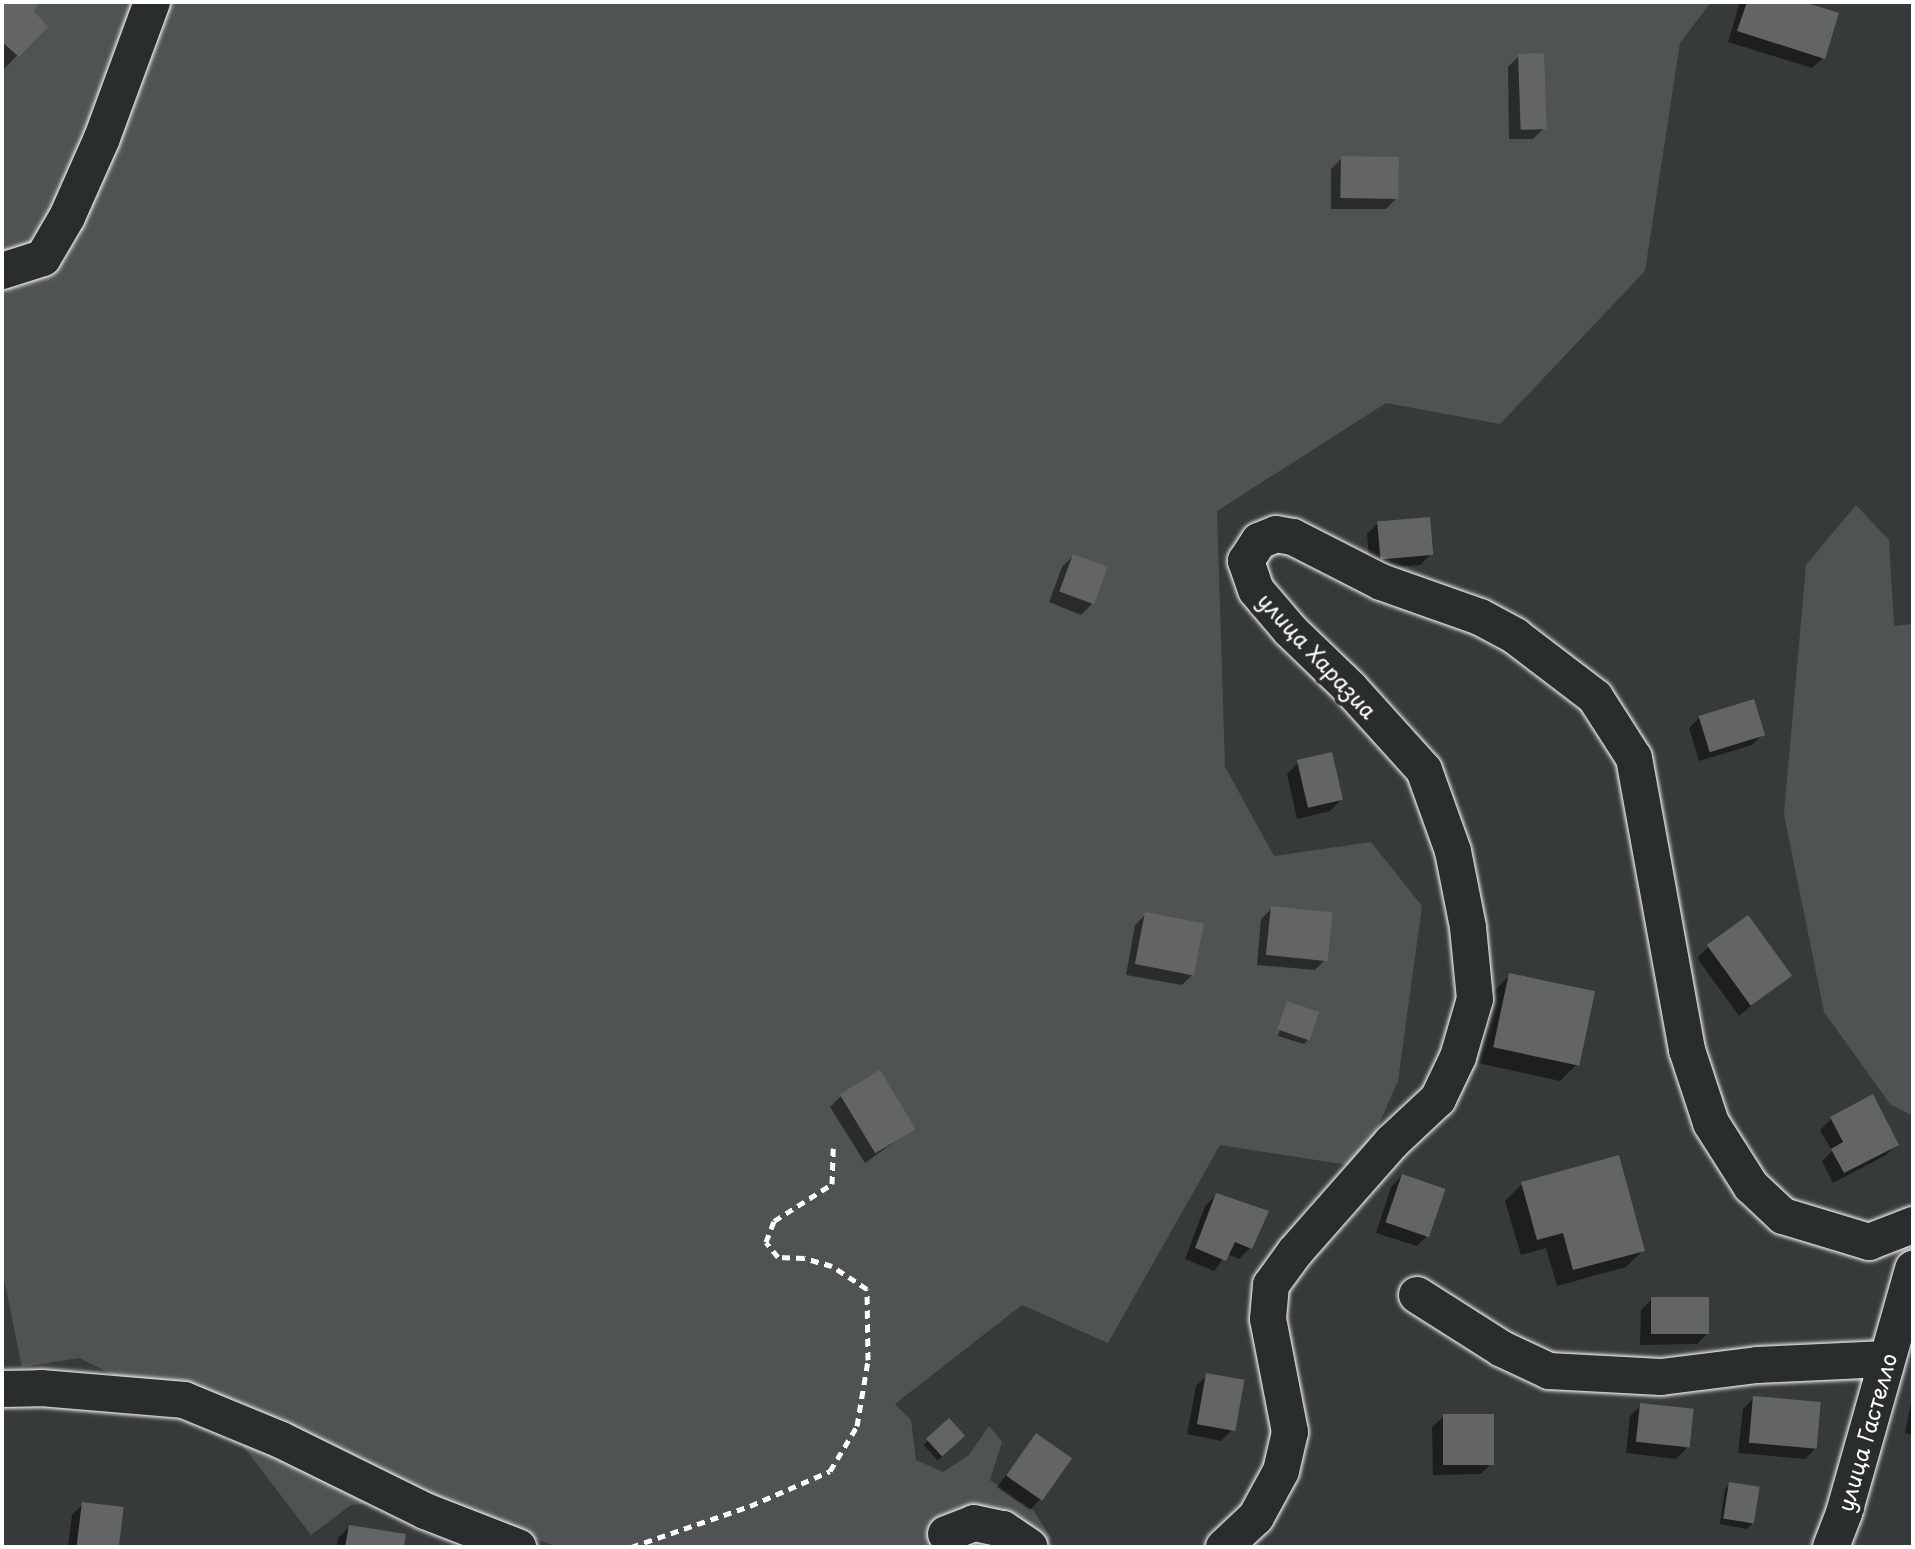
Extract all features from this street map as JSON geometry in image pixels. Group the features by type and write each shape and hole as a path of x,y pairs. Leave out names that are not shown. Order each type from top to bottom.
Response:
{"street":[{"path":"2,271 43,258 67,217 102,138 152,2"},
{"name":"улица Харазиа","path":"1224,1547 1256,1517 1281,1471 1290,1432 1268,1319 1271,1285 1295,1252 1392,1142 1438,1099 1458,1057 1475,999 1468,927 1453,851 1424,770 1350,688 1290,630 1256,590 1246,561 1259,541 1276,534 1293,537 1381,582 1480,617 1515,636 1595,697 1634,758 1687,1050 1711,1123 1751,1186 1783,1216 1869,1242 1913,1225"},
{"name":"улица Гастелло","path":"1831,1547 1844,1513 1913,1269"},
{"path":"1417,1295 1502,1349 1549,1371 1661,1377 1757,1365 1886,1359"},
{"path":"2,1389 41,1388 184,1400 281,1440 425,1511 518,1547"},
{"path":"946,1534 974,1523 1003,1529 1030,1547"}],"path":[{"path":"631,1547 750,1506 830,1471 857,1426 868,1360 867,1289 832,1266 804,1258 778,1257 766,1242 774,1221 832,1184 833,1148"}],"shaded area":[{"path":"2,2 1711,2 1680,43 1645,271 1500,424 1386,403 1217,511 1225,767 1274,856 1371,842 1422,906 1398,1081 1360,1167 1220,1145 1108,1343 1022,1305 895,1404 911,1420 916,1460 943,1472 969,1455 989,1426 1002,1442 990,1480 1033,1510 1051,1538 1046,1547 557,1547 433,1498 351,1505 311,1535 234,1434 79,1358 22,1367 2,1270"},
{"path":"1856,505 1889,540 1894,626 1913,624 1913,1116 1890,1104 1824,1012 1784,814 1806,565"}],"building":[{"path":"2,2 39,2 34,11 48,27 19,57 2,42"},
{"path":"1747,2 1804,2 1839,13 1825,59 1737,31"},
{"path":"1544,53 1547,129 1521,130 1518,54"},
{"path":"1341,156 1399,157 1398,199 1340,198"},
{"path":"1430,517 1433,555 1381,559 1377,522"},
{"path":"1073,554 1108,567 1094,604 1059,592"},
{"path":"1754,699 1765,735 1710,752 1699,716"},
{"path":"1332,752 1343,800 1308,808 1297,760"},
{"path":"1271,906 1333,912 1328,961 1266,955"},
{"path":"1145,912 1204,923 1194,975 1135,964"},
{"path":"1748,915 1792,976 1751,1006 1707,945"},
{"path":"1509,973 1595,991 1579,1066 1493,1047"},
{"path":"1287,1001 1319,1012 1309,1040 1277,1029"},
{"path":"880,1070 916,1129 875,1153 840,1094"},
{"path":"1873,1094 1899,1145 1844,1173 1831,1149 1843,1142 1830,1117"},
{"path":"1619,1155 1645,1251 1573,1270 1563,1233 1537,1240 1521,1182"},
{"path":"1402,1174 1445,1189 1429,1237 1385,1222"},
{"path":"1216,1193 1269,1211 1252,1249 1235,1242 1226,1261 1195,1248"},
{"path":"1651,1297 1709,1297 1709,1334 1651,1334"},
{"path":"1206,1373 1244,1380 1235,1431 1197,1424"},
{"path":"1753,1396 1821,1402 1817,1449 1749,1443"},
{"path":"1640,1403 1694,1409 1690,1447 1636,1442"},
{"path":"1443,1414 1494,1414 1494,1465 1443,1465"},
{"path":"949,1418 965,1436 942,1457 926,1439"},
{"path":"1036,1433 1072,1458 1042,1501 1006,1476"},
{"path":"1729,1482 1760,1487 1754,1523 1723,1519"},
{"path":"82,1502 124,1507 119,1547 77,1547"},
{"path":"349,1525 406,1534 404,1547 345,1547"}]}
